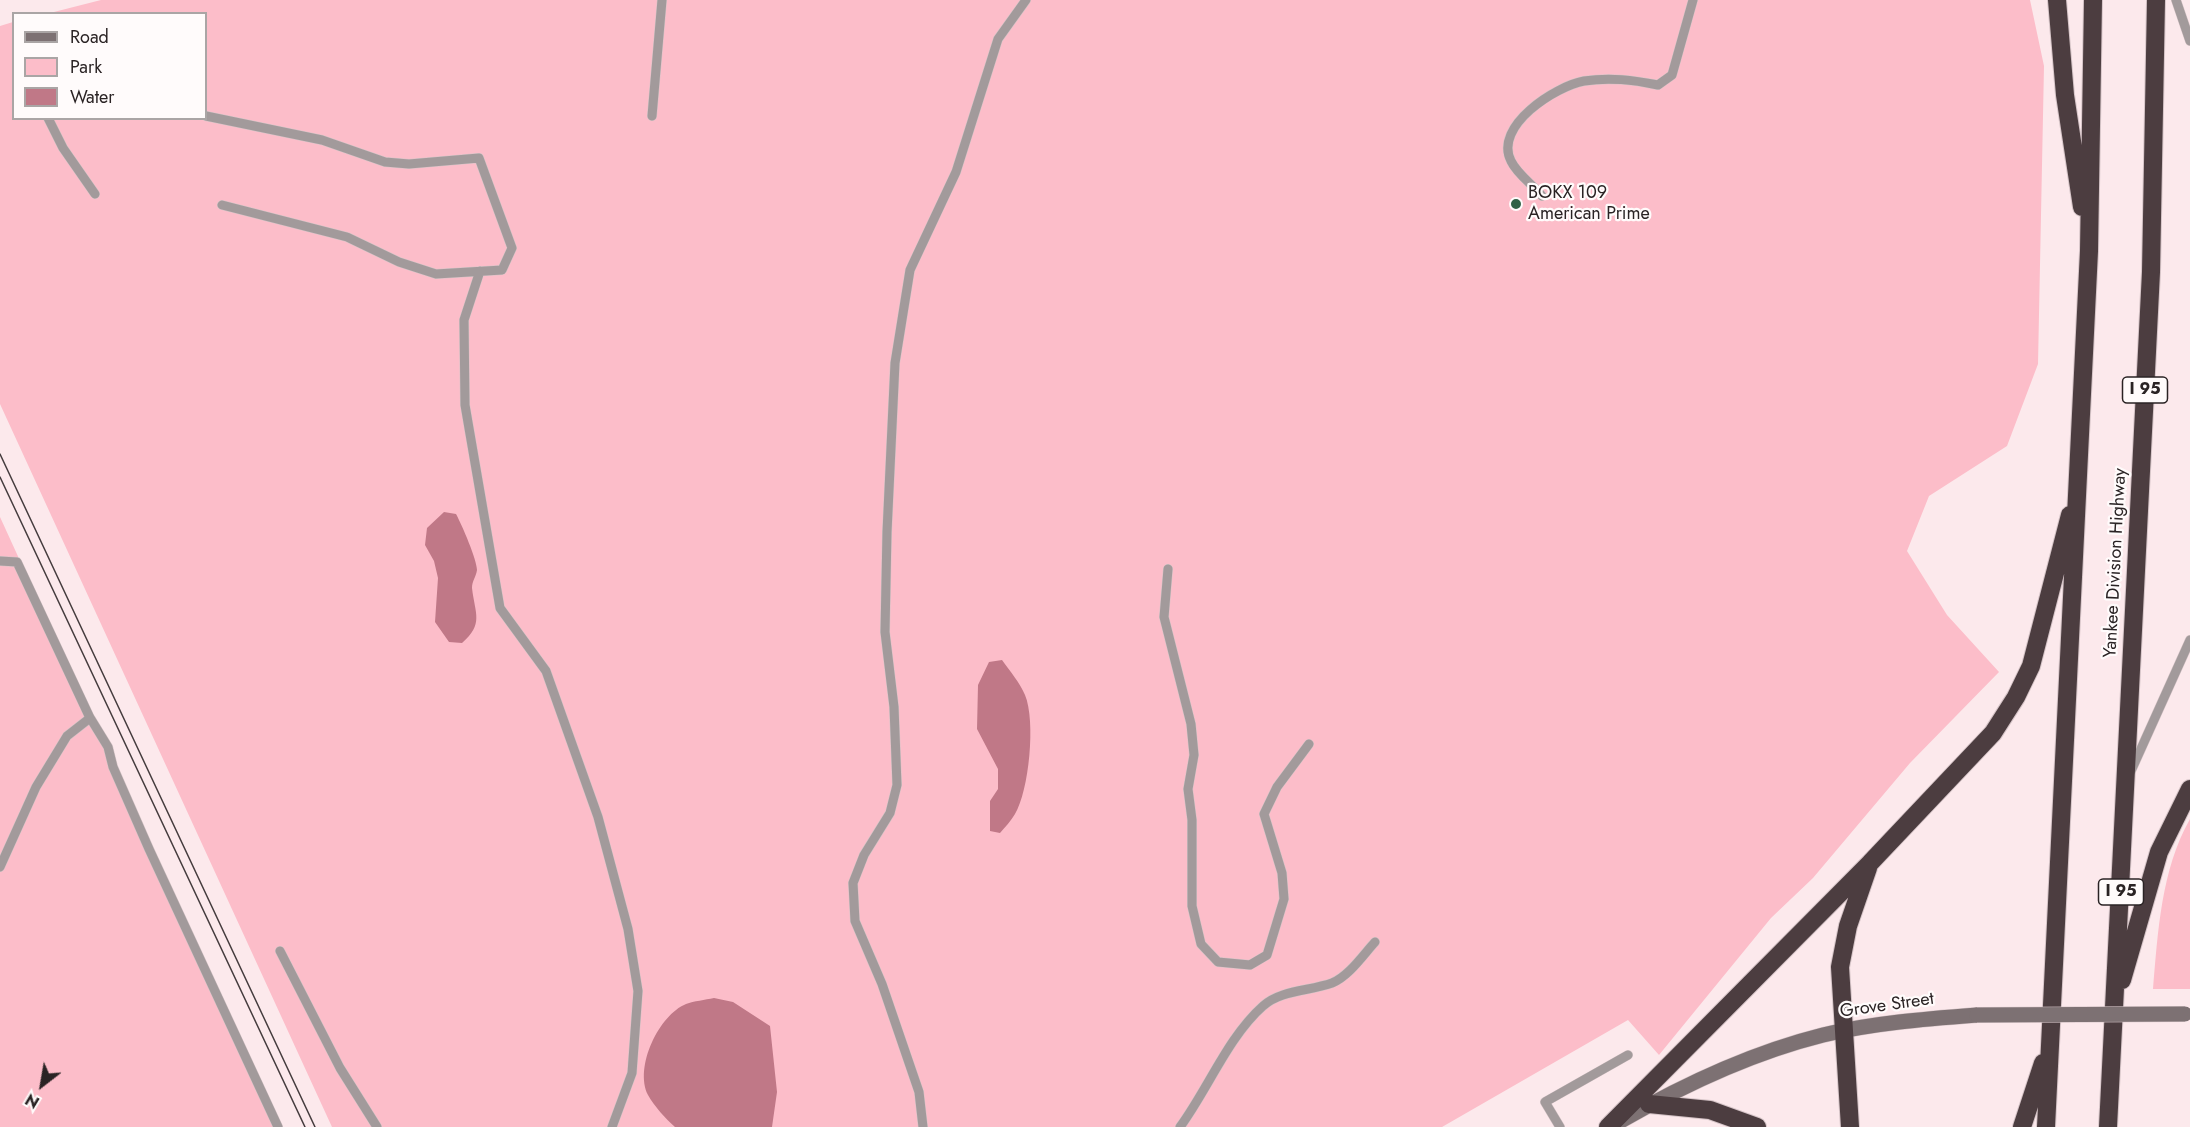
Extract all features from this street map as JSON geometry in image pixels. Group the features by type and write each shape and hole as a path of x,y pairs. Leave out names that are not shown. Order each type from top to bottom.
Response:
{"highway":[{"path":"2057,0 2066,95 2089,251"},
{"path":"2046,1127 2089,251 2093,0"},
{"name":"Yankee Division Highway","path":"2108,1127 2152,249 2156,0"},
{"path":"1609,1127 1985,743 2022,687 2033,658 2046,598 2078,486"},
{"path":"2114,1005 2146,906 2159,852 2190,789"},
{"path":"1850,1127 1842,1032 1840,974 1842,947 1870,863"},
{"path":"2022,1127 2050,1038"},
{"path":"1649,1104 1710,1110 1757,1127"}],"main road":[{"name":"Grove Street","path":"1609,1127 1702,1078 1752,1058 1807,1040 1842,1032 1913,1019 1977,1015 2188,1014"}],"lane":[{"path":"652,116 662,0"},
{"path":"923,1127 919,1092 882,984 855,921 853,883 864,855 890,813 897,785 894,707 885,632 895,363 910,270 956,172 998,39 1024,0"},
{"path":"1542,196 1511,162 1508,150 1515,125 1546,96 1582,81 1623,78 1658,85 1672,75 1693,0"},
{"path":"2176,0 2190,41"},
{"path":"207,116 322,140 386,162 409,164 479,158 512,248 502,270 436,274 399,262 347,237 222,205"},
{"path":"49,120 63,148 95,194"},
{"path":"480,271 464,320 465,405 500,608 546,671 558,704 598,817 628,929 638,991 632,1074 612,1127"},
{"path":"0,561 17,562 89,716 108,747 112,767 135,819 278,1127"},
{"path":"1168,570 1164,617 1191,724 1194,755 1188,789 1192,820 1192,906 1201,944 1218,962 1250,965 1267,955 1284,899 1282,873 1264,814 1277,787 1308,744"},
{"path":"2127,779 2190,640"},
{"path":"0,867 41,779 67,736 90,718 89,716"},
{"path":"1180,1127 1201,1098 1241,1030 1264,1004 1298,990 1334,982 1352,967 1375,942"},
{"path":"280,951 340,1068 377,1127"},
{"path":"1560,1127 1545,1102 1628,1055"}],"green space":[{"path":"101,0 2030,0 2044,66 2038,364 2007,446 1929,496 1907,551 1947,615 1999,672 1910,763 1813,878 1771,918 1659,1055 1628,1020 1442,1127 332,1127 0,404 0,26 12,22 12,120 207,120 207,12 54,12"},
{"path":"0,517 279,1127 0,1127"},
{"path":"2190,819 2190,989 2153,989 2162,902 2173,859"}],"water":[{"path":"444,512 456,514 469,542 477,570 472,588 476,624 462,643 449,642 435,622 438,578 434,561 425,545 427,528"},
{"path":"1002,660 1025,695 1030,721 1030,738 1027,773 1020,803 1013,817 1000,833 990,831 990,801 998,789 998,769 977,729 978,685 989,662"},
{"path":"714,998 733,1002 770,1026 777,1092 772,1127 675,1127 653,1104 648,1095 644,1071 658,1030 676,1010 686,1004"}],"tram line":[{"path":"0,454 315,1127"},
{"path":"0,477 305,1127"}],"place":[{"name":"BOKX 109 American Prime","path":"1516,204"}]}
